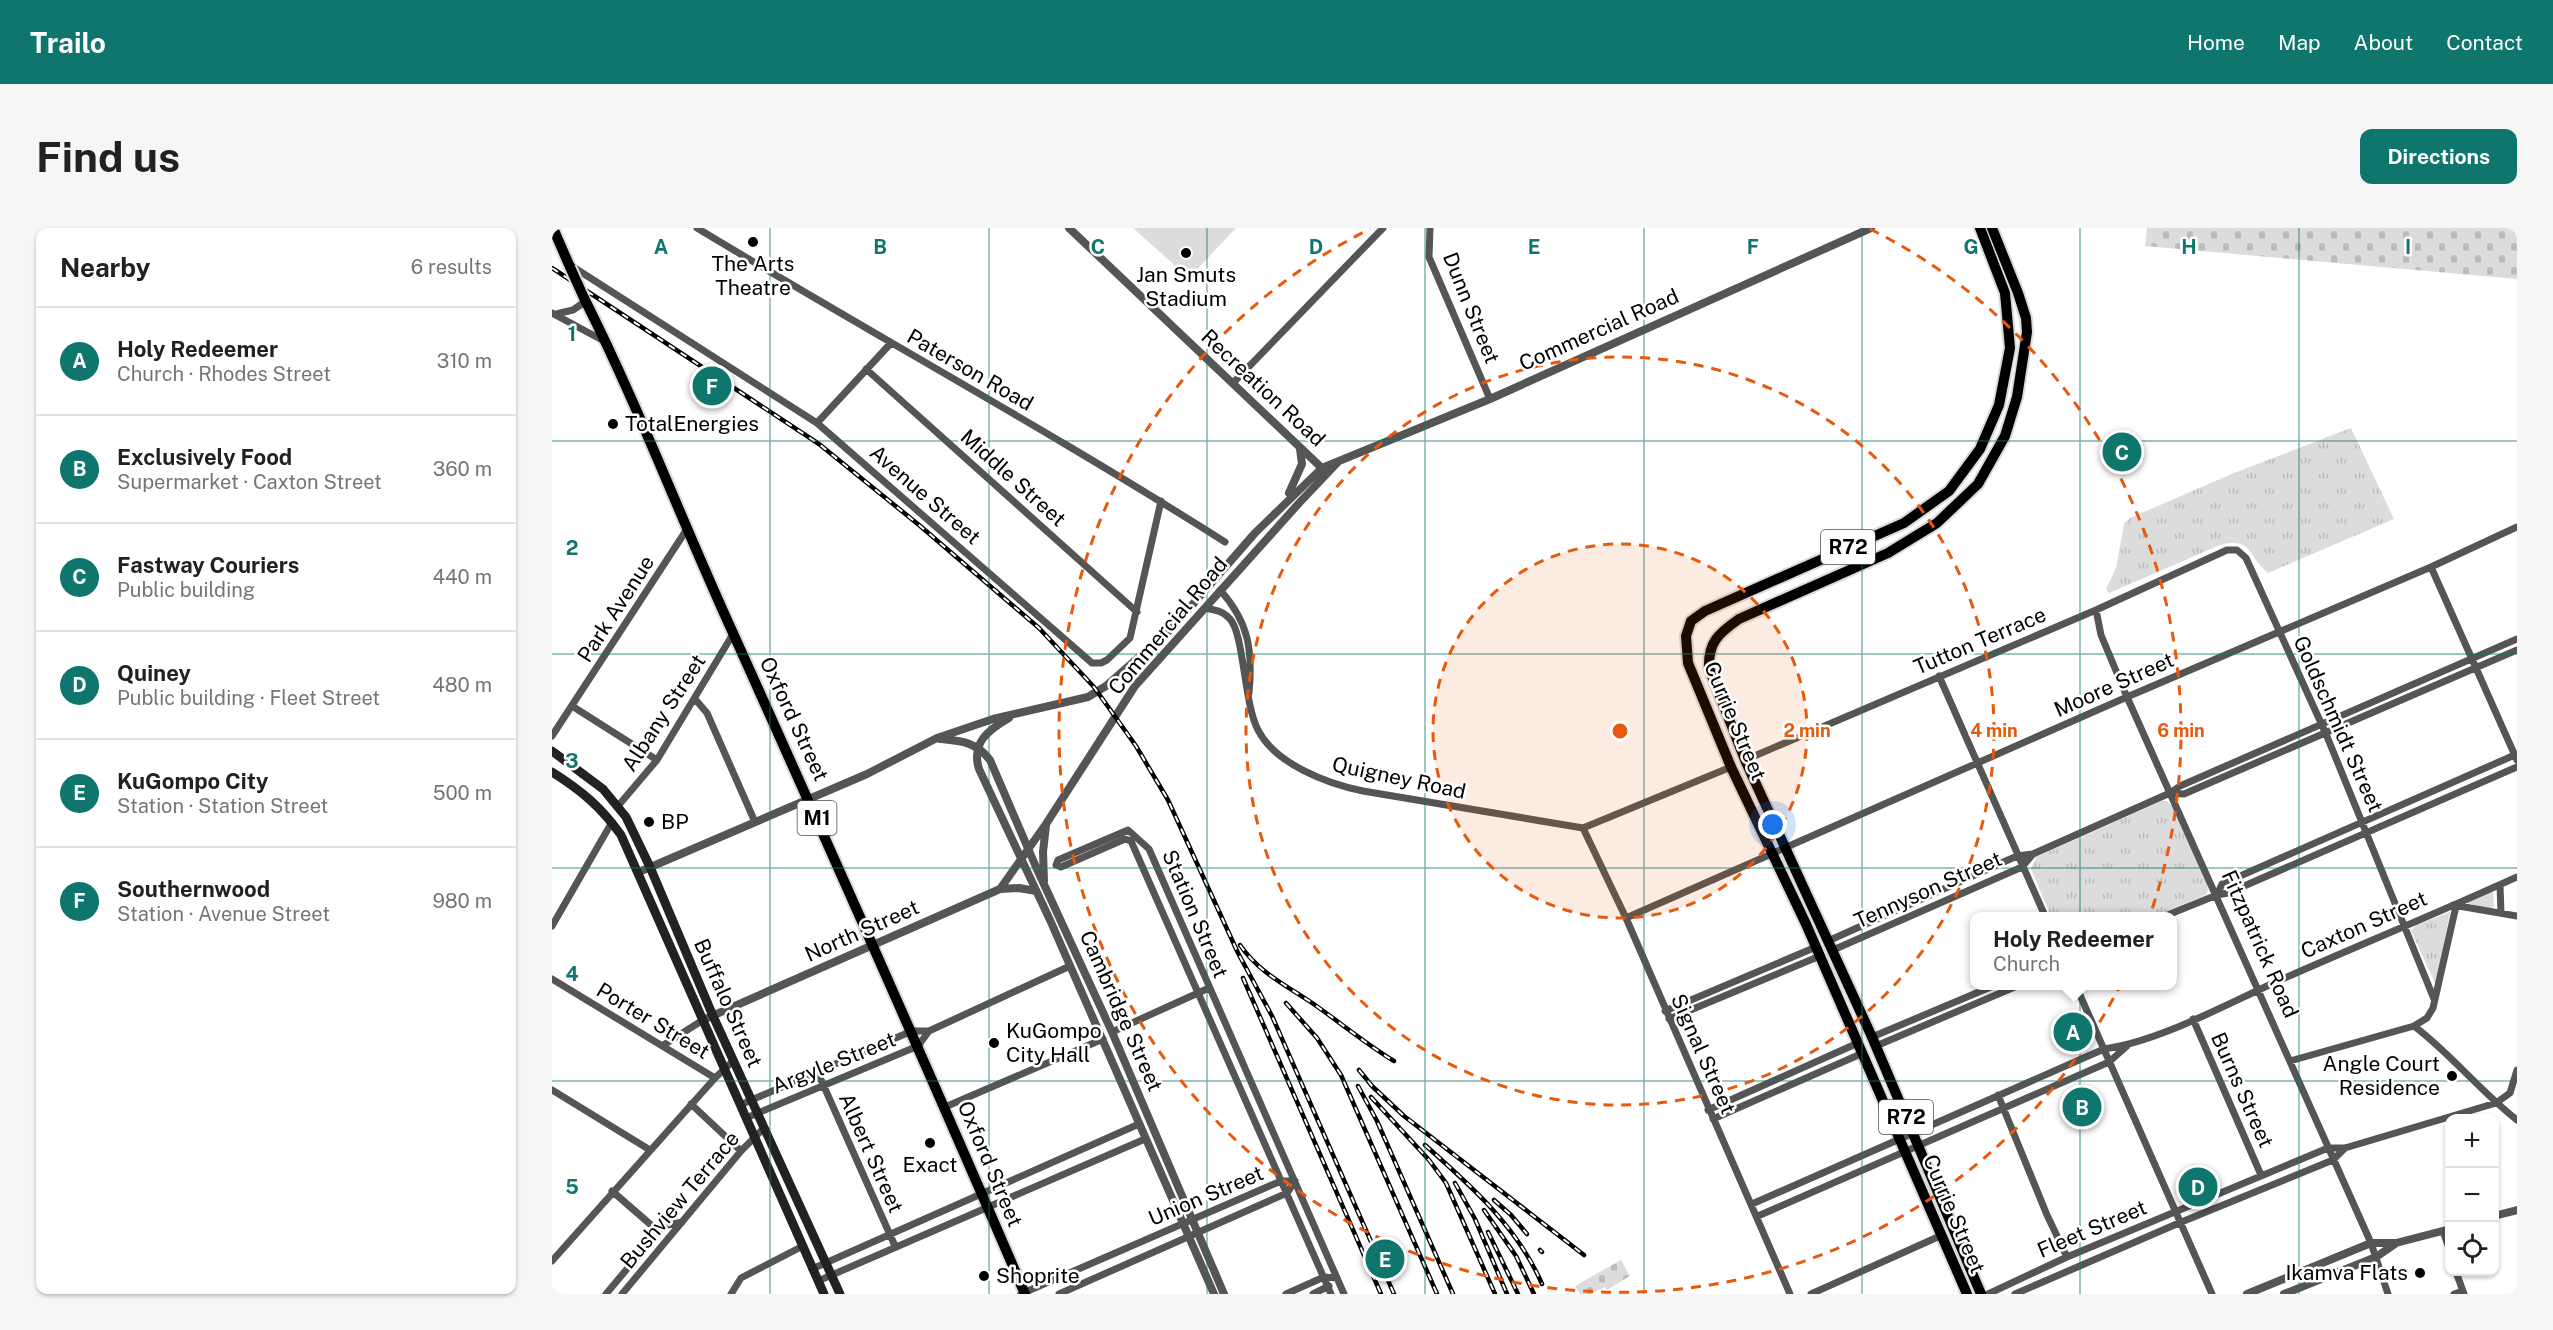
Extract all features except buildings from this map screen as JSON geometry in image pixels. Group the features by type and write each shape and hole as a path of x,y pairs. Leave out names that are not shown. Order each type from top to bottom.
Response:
{"main road":[{"name":"Oxford Street","path":"553,228 585,300 607,342 733,634 912,1031 1023,1294"},
{"name":"Currie Street","path":"1967,1294 1818,952 1773,852 1731,768 1688,663 1686,636 1691,621 1705,611 1904,522 1949,491 1980,449 1999,405 2010,348 2005,292 1980,228"},
{"name":"Currie Street","path":"1981,1294 1874,1042 1745,760 1709,668 1709,653 1720,633 1739,619 1888,553 1937,523 1978,484 2005,436 2017,398 2026,332 2026,318 2018,293 1992,228"},
{"name":"Buffalo Street","path":"552,751 603,789 631,826 733,1061 840,1294"},
{"name":"Buffalo Street","path":"552,772 591,799 621,835 801,1247 824,1294"}],"street":[{"name":"Paterson Road","path":"698,228 1161,501 1225,542"},
{"name":"Recreation Road","path":"1069,228 1325,471"},
{"path":"1233,383 1383,228"},
{"name":"Dunn Street","path":"1430,228 1432,263 1490,399"},
{"name":"Commercial Road","path":"1015,715 1088,696 1106,686 1172,628 1282,504 1340,460 1490,399 1871,228"},
{"name":"Avenue Street","path":"569,265 817,423 1092,663 1107,660 1130,638 1161,501"},
{"path":"553,314 573,310 585,300"},
{"path":"553,314 607,342"},
{"path":"817,423 891,343"},
{"name":"Middle Street","path":"866,369 1137,612"},
{"path":"1282,504 1300,471 1300,449"},
{"name":"Commercial Road","path":"1022,858 1135,686 1325,471"},
{"name":"Moore Street","path":"1626,918 2278,631 2431,567 2517,527"},
{"name":"Park Avenue","path":"552,736 687,529"},
{"name":"Tutton Terrace","path":"1745,760 2096,610 2227,550"},
{"name":"Goldschmidt Street","path":"2227,550 2237,550 2246,558 2322,724 2434,999"},
{"path":"2217,895 2222,884 2516,756 2431,567"},
{"name":"Quigney Road","path":"1220,590 1244,623 1251,664 1249,699"},
{"name":"Quigney Road","path":"1205,608 1219,611 1232,620 1238,637 1249,699 1258,732 1276,752 1303,770 1331,783 1363,791 1583,828"},
{"name":"Fitzpatrick Road","path":"2096,610 2099,630 2127,697 2371,1243 2388,1294"},
{"name":"Albany Street","path":"618,806 657,760 733,634"},
{"name":"Tennyson Street","path":"1831,946 2018,856 2032,854 2170,793 2180,786 2517,639"},
{"name":"Tennyson Street","path":"2170,793 2184,794 2517,650"},
{"path":"1938,676 2043,912"},
{"path":"694,699 707,713 755,822"},
{"path":"572,706 657,760"},
{"path":"937,738 969,742 978,747 987,732 1015,715"},
{"path":"639,872 867,774 937,738 993,719 1015,715"},
{"name":"Cambridge Street","path":"978,747 990,760 1112,1032 1224,1294"},
{"name":"Cambridge Street","path":"978,747 976,754 979,769 1022,858 1214,1294"},
{"path":"2175,912 2217,895 2228,893 2517,767"},
{"path":"1583,828 1731,768"},
{"path":"552,926 612,822"},
{"path":"1045,886 1043,852 1046,824"},
{"name":"Signal Street","path":"1583,828 1626,918 1708,1110 1758,1216 1790,1294"},
{"name":"Station Street","path":"1329,1291 1130,839 1125,839 1061,867 1057,867 1056,861 1126,830 1133,832 1151,852 1344,1294"},
{"name":"Tennyson Street","path":"1831,946 2022,867 2032,854"},
{"path":"1000,889 1022,858"},
{"name":"Caxton Street","path":"1752,1204 1899,1137 2104,1049 2127,1046 2193,1019 2404,924 2517,877"},
{"path":"2500,885 2501,913"},
{"path":"1000,889 1019,888 1036,891"},
{"name":"North Street","path":"703,1020 1000,889"},
{"path":"2290,1061 2414,1026 2427,1018 2433,1008 2453,905 2517,916"},
{"path":"1665,1011 1818,952"},
{"path":"1669,1019 1818,952"},
{"name":"Argyle Street","path":"740,1105 912,1031 929,1031 1070,966"},
{"name":"Porter Street","path":"552,980 715,1078 733,1061"},
{"path":"1112,1032 1209,988"},
{"path":"1874,1042 1984,990"},
{"path":"1874,1042 2007,990"},
{"path":"2078,990 2212,1294"},
{"name":"Burns Street","path":"2193,1019 2261,1174"},
{"path":"662,1046 703,1020"},
{"path":"2414,1026 2435,1042 2496,1103 2517,1120"},
{"name":"Argyle Street","path":"746,1118 918,1046 929,1031"},
{"path":"945,1107 1102,1039"},
{"name":"Caxton Street","path":"1758,1216 2109,1062 2127,1046"},
{"path":"1708,1110 1861,1048"},
{"path":"1713,1119 1861,1048"},
{"path":"2496,1103 2510,1093 2517,1070"},
{"name":"Albert Street","path":"818,1073 895,1246"},
{"path":"552,1261 715,1078"},
{"path":"552,1090 650,1150"},
{"path":"1998,1095 2047,1215 2067,1257"},
{"name":"Fleet Street","path":"1988,1294 2067,1257 2261,1174 2328,1148 2345,1148 2496,1103"},
{"path":"691,1104 741,1151"},
{"path":"812,1269 1139,1124"},
{"name":"Bushview Terrace","path":"622,1294 741,1151 764,1128"},
{"path":"818,1281 1145,1139"},
{"name":"Fleet Street","path":"2015,1294 2179,1222 2333,1160 2345,1148"},
{"name":"Union Street","path":"1023,1294 1281,1181 1296,1181"},
{"name":"Union Street","path":"1059,1294 1287,1193 1296,1181"},
{"path":"612,1191 658,1231"},
{"path":"2499,1215 2517,1210"},
{"path":"606,1294 663,1226 682,1221"},
{"path":"1303,1230 1315,1225"},
{"path":"2247,1294 2371,1243 2396,1243 2445,1230"},
{"path":"1811,1294 1940,1236"},
{"path":"2284,1294 2376,1257 2396,1243"},
{"path":"731,1294 741,1278 801,1247"},
{"path":"2454,1294 2464,1292 2458,1276"},
{"path":"1286,1294 1324,1277 1337,1278 1329,1291 1313,1294"}],"green space":[{"name":"Jan Smuts Stadium","path":"1133,228 1236,228 1189,278"},
{"path":"2147,228 2517,228 2517,279 2145,246"},
{"path":"2351,428 2394,519 2268,573 2244,546 2231,543 2220,545 2109,593 2106,589 2116,568 2124,524 2130,518 2234,473"},
{"path":"2162,801 2167,801 2173,807 2208,890 2206,895 2165,912 2049,912 2031,869 2036,857"},
{"path":"2493,891 2494,906 2491,909 2466,903"},
{"path":"2450,912 2436,985 2411,931 2416,925"},
{"path":"1621,1260 1630,1276 1607,1290 1605,1287 1591,1294 1580,1294 1575,1286"}],"railway":[{"path":"552,268 819,444 919,525 1039,628 1094,687 1136,746 1168,800 1238,953 1272,1016 1394,1294"},
{"path":"1240,945 1265,972 1394,1061"},
{"path":"1243,978 1381,1294"},
{"path":"1286,1003 1317,1038 1341,1075 1437,1294"},
{"path":"1359,1070 1372,1086 1404,1116 1584,1255"},
{"path":"1358,1086 1377,1121 1453,1294"},
{"path":"1371,1097 1429,1160 1446,1183 1495,1294"},
{"path":"1425,1145 1476,1192 1506,1225 1532,1263 1542,1284"},
{"path":"1455,1183 1475,1219 1507,1294"},
{"path":"1494,1200 1527,1234"},
{"path":"1484,1210 1516,1256 1534,1294"},
{"path":"1488,1232 1518,1294"}],"place":[{"name":"The Arts Theatre","path":"753,242"},
{"name":"Jan Smuts Stadium","path":"1186,253"},
{"name":"Southernwood","path":"712,386"},
{"name":"TotalEnergies","path":"613,424"},
{"name":"Fastway Couriers","path":"2122,452"},
{"name":"BP","path":"649,822"},
{"name":"Holy Redeemer","path":"2073,1032"},
{"name":"KuGompo City Hall","path":"994,1043"},
{"name":"Angle Court Residence","path":"2452,1076"},
{"name":"Exclusively Food","path":"2082,1107"},
{"name":"Exact","path":"930,1143"},
{"name":"Quiney","path":"2198,1187"},
{"name":"KuGompo City","path":"1385,1259"},
{"name":"Ikamva Flats","path":"2420,1273"},
{"name":"Shoprite","path":"984,1276"}]}
